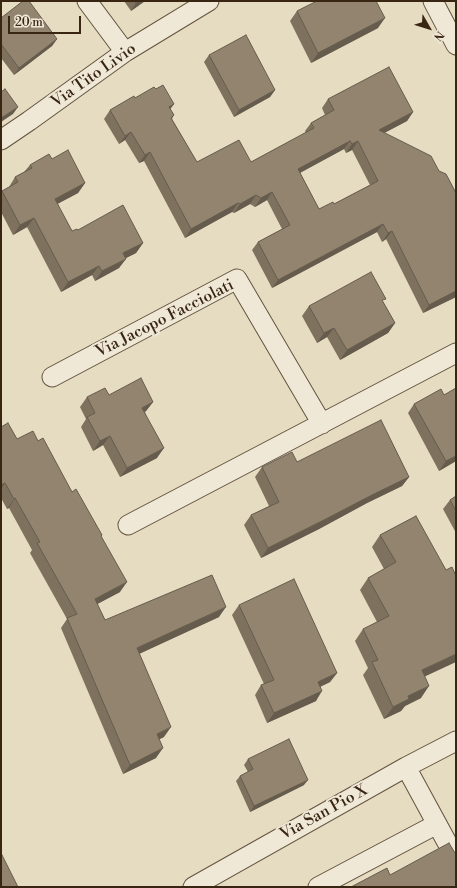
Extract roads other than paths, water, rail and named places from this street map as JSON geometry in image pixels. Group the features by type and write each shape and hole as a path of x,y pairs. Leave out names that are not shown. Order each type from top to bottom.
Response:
{"street":[{"path":"87,1 125,52"},
{"name":"Via Tito Livio","path":"1,140 125,52 209,1"},
{"path":"433,1 456,45"},
{"name":"Via Jacopo Facciolati","path":"52,377 237,279 322,424"},
{"path":"128,525 456,353"},
{"name":"Via San Pio X","path":"193,887 406,767 456,741"},
{"path":"406,767 456,859"},
{"path":"318,887 437,824"}]}
